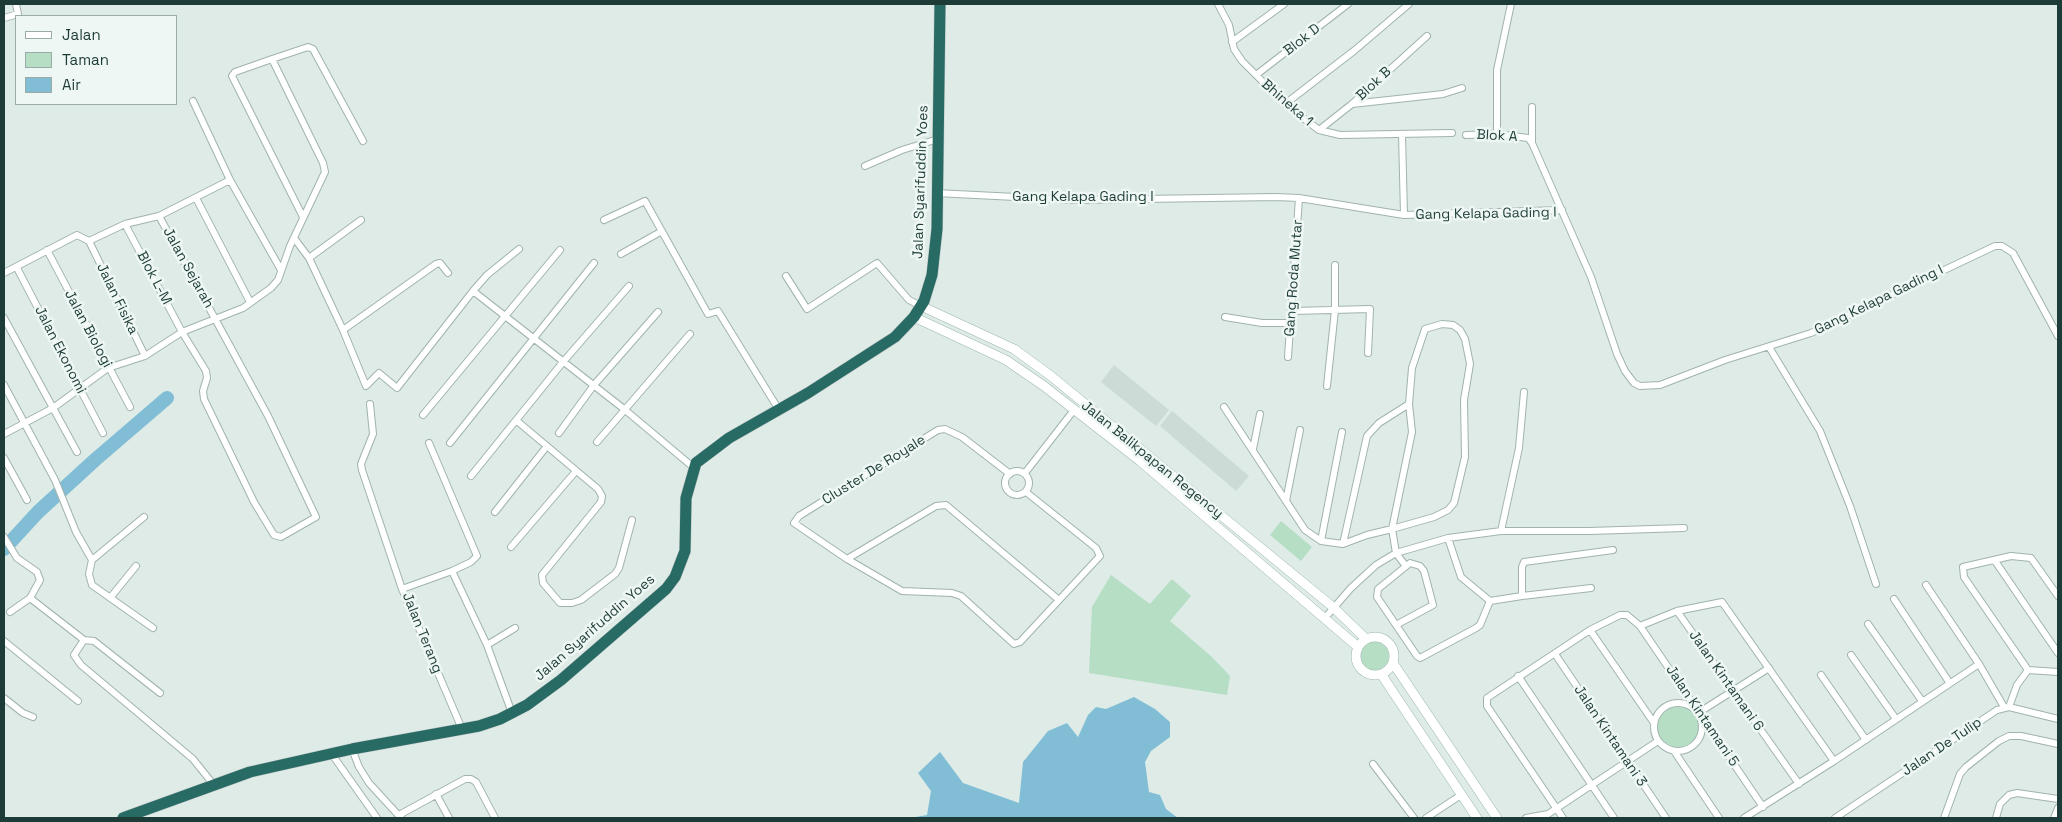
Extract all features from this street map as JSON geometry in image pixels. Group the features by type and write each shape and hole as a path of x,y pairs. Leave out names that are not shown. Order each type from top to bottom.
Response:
{"highway":[{"name":"Jalan Syarifuddin Yoes","path":"123,818 213,784 273,766 331,753 479,726 512,713 527,705 578,666 666,589 675,578 685,551 686,498 693,468 708,452 729,438 808,393 894,337 914,317 928,292 932,275 937,229 940,4"}],"street":[{"path":"4,18 18,14 16,4"},
{"name":"Bhineka 1","path":"1218,4 1229,24 1232,42 1238,55 1284,104 1319,130 1340,135 1452,134"},
{"path":"1232,42 1284,4"},
{"name":"Blok D","path":"1256,75 1348,4"},
{"path":"1284,104 1356,50 1409,4"},
{"path":"1497,134 1498,70 1511,4"},
{"name":"Blok B","path":"1319,130 1352,104 1427,36"},
{"path":"303,217 232,76 235,72 308,47 313,49 363,141"},
{"path":"4,434 53,408 108,368 145,356 182,332 217,320 272,288 282,270 324,169 272,59"},
{"path":"1352,104 1443,94 1462,88"},
{"path":"193,101 230,180 282,270"},
{"path":"1532,107 1530,140 1562,210"},
{"path":"1402,134 1404,215"},
{"name":"Blok A","path":"1466,135 1497,134 1530,140"},
{"path":"865,166 902,150 938,140"},
{"path":"4,273 77,235 89,241 125,224 159,216 230,180"},
{"name":"Gang Kelapa Gading I","path":"936,193 1075,200 1196,196 1300,198 1404,215 1562,210 1591,277 1617,354 1634,383 1650,387 1829,325 1986,249 2002,246 2013,253 2058,336"},
{"path":"196,198 250,302"},
{"name":"Gang Roda Mutar","path":"1288,357 1300,198"},
{"path":"604,220 645,201 708,314 718,311 779,410"},
{"name":"Jalan Sejarah","path":"159,216 268,416 316,517 280,536 274,535 254,502 204,398"},
{"path":"309,258 361,220"},
{"name":"Blok L-M","path":"125,224 182,332 206,371 207,378 203,391 204,398"},
{"path":"621,254 662,231"},
{"path":"294,238 309,258 343,330 366,386 378,373 396,388 487,275 519,249"},
{"name":"Jalan Fisika","path":"89,241 145,356"},
{"name":"Jalan Biologi","path":"47,250 130,408"},
{"path":"423,415 560,250"},
{"path":"343,330 436,264 440,263 448,273"},
{"path":"450,442 594,263"},
{"path":"786,276 807,309 877,263 909,300 921,306"},
{"path":"1327,386 1335,310 1335,265"},
{"name":"Jalan Ekonomi","path":"16,268 103,433"},
{"path":"471,476 563,362 629,286"},
{"path":"473,291 624,409 693,468"},
{"name":"Jalan Balikpapan Regency","path":"921,306 1014,349 1054,379 1096,413 1143,458 1358,647"},
{"path":"1292,311 1370,309 1368,353"},
{"path":"559,433 594,385 658,312"},
{"name":"Jalan Balikpapan Regency","path":"914,317 1006,360 1048,388 1088,421 1143,458 1333,607 1366,639"},
{"path":"1225,317 1262,323 1291,323"},
{"path":"4,318 77,452"},
{"path":"1224,407 1305,530 1321,541 1343,544 1392,528 1442,513 1454,503 1465,457 1464,400 1470,364 1465,339 1460,330 1453,325 1430,326 1422,333 1412,368 1409,404 1412,432 1392,528 1396,553 1405,565"},
{"path":"598,442 624,409 690,334"},
{"path":"1769,347 1820,431 1850,506 1876,584"},
{"path":"1048,388 1054,379"},
{"path":"4,385 55,480 76,532 92,560"},
{"path":"1501,531 1519,448 1524,392"},
{"path":"370,404 373,434 361,464 362,470 402,589"},
{"path":"1343,544 1367,436 1379,423 1409,404"},
{"path":"1024,473 1074,410"},
{"path":"1088,421 1096,413"},
{"path":"1253,449 1260,414"},
{"path":"517,421 598,489 602,496 601,502 542,575 543,584 560,603 572,603 581,600 615,574 619,568 632,520"},
{"name":"Cluster De Royale","path":"1010,474 962,437 945,429 938,430 796,519 796,526 847,559 902,590 952,593 961,596 1014,644 1020,642 1098,560 1099,551 1026,492"},
{"path":"1286,501 1300,430"},
{"path":"1321,541 1342,432"},
{"name":"Jalan Terang","path":"429,443 476,550 474,559 452,571 402,589 462,729"},
{"path":"495,512 547,446"},
{"path":"4,458 27,500"},
{"path":"511,546 576,471"},
{"path":"1017,471 1024,473 1030,482 1026,492 1021,495 1014,495 1008,492 1005,486 1006,479 1010,474 1017,471"},
{"path":"847,559 936,506 946,504 1059,600"},
{"path":"144,518 92,560 89,574 92,585 153,628"},
{"path":"1324,619 1333,607 1376,565 1396,553 1448,538 1501,531 1684,528"},
{"path":"4,537 17,558 39,576 40,580 30,598 10,612"},
{"path":"1448,538 1461,577 1490,601 1591,588"},
{"path":"1522,596 1522,564 1524,562 1613,550"},
{"path":"2028,670 1964,577 1963,567 2011,556 2031,558 2058,596"},
{"path":"1995,561 2058,653"},
{"path":"1396,625 1433,605 1424,571 1414,564 1405,565 1377,592 1377,597 1417,656 1420,658 1425,657 1480,625 1490,601"},
{"path":"110,598 136,566"},
{"path":"452,571 487,645 512,713"},
{"path":"1926,585 2006,707 2058,719"},
{"path":"30,598 84,640 94,641 160,693"},
{"path":"1894,599 1950,682"},
{"path":"1563,818 1487,706 1487,698 1590,630 1620,616 1627,615 1640,626 1677,611 1722,602 1834,761"},
{"name":"Jalan Kintamani 6","path":"1677,611 1799,784"},
{"path":"1868,624 1922,701"},
{"name":"Jalan Kintamani 5","path":"1640,626 1763,807"},
{"path":"487,645 515,628"},
{"path":"1590,630 1654,723 1658,741 1674,751 1719,818"},
{"path":"1393,663 1381,674 1370,675 1360,669 1356,658 1358,647 1366,639 1376,637 1389,644 1394,653 1393,663 1497,818"},
{"path":"84,640 74,655 81,665 194,759 213,784"},
{"path":"4,641 78,701"},
{"name":"Jalan Kintamani 3","path":"1555,654 1666,818"},
{"path":"1852,656 1896,719"},
{"path":"1744,818 1866,740 1978,664"},
{"path":"1699,712 1769,668"},
{"path":"2028,670 2058,672"},
{"path":"2006,707 2017,685 2028,670"},
{"path":"1381,674 1477,818"},
{"path":"1822,675 1866,740"},
{"path":"1518,676 1614,818"},
{"path":"4,698 23,713 33,717"},
{"path":"1654,723 1659,711 1670,704 1682,703 1699,712 1702,725 1697,742 1687,750 1674,751"},
{"name":"Jalan De Tulip","path":"1835,818 2006,707"},
{"path":"1944,818 1960,774 2000,741 2009,736 2021,736 2058,744"},
{"path":"1526,818 1546,816 1658,741"},
{"path":"352,749 359,767 369,784 400,817 436,794 465,779 471,779 476,782 495,818"},
{"path":"331,753 376,818"},
{"path":"1373,764 1414,818"},
{"path":"1996,818 2000,804 2009,795 2017,793 2058,799"},
{"path":"436,794 450,818"},
{"path":"1426,818 1462,795"},
{"path":"2054,818 2058,808"}],"shaded area":[{"path":"1114,365 1169,410 1156,426 1101,382"},
{"path":"1172,411 1249,476 1236,491 1160,426"}],"green space":[{"path":"1281,521 1312,547 1301,561 1270,535"},
{"path":"1111,575 1150,604 1172,579 1191,596 1170,621 1212,657 1230,676 1227,695 1089,673 1092,607"},
{"path":"1374,641 1384,646 1389,656 1384,666 1374,671 1364,666 1359,656 1364,646"},
{"path":"1679,704 1691,708 1697,714 1701,726 1697,738 1691,744 1679,748 1667,744 1661,738 1657,726 1661,714 1667,708"}],"water":[{"path":"1134,697 1155,709 1170,722 1170,737 1151,751 1145,762 1149,792 1160,795 1166,809 1178,818 910,818 927,815 931,791 918,773 940,752 963,783 1019,803 1023,762 1048,731 1067,723 1078,737 1088,715 1096,707 1106,709"}],"waterway":[{"path":"4,549 38,512 167,398"}]}
